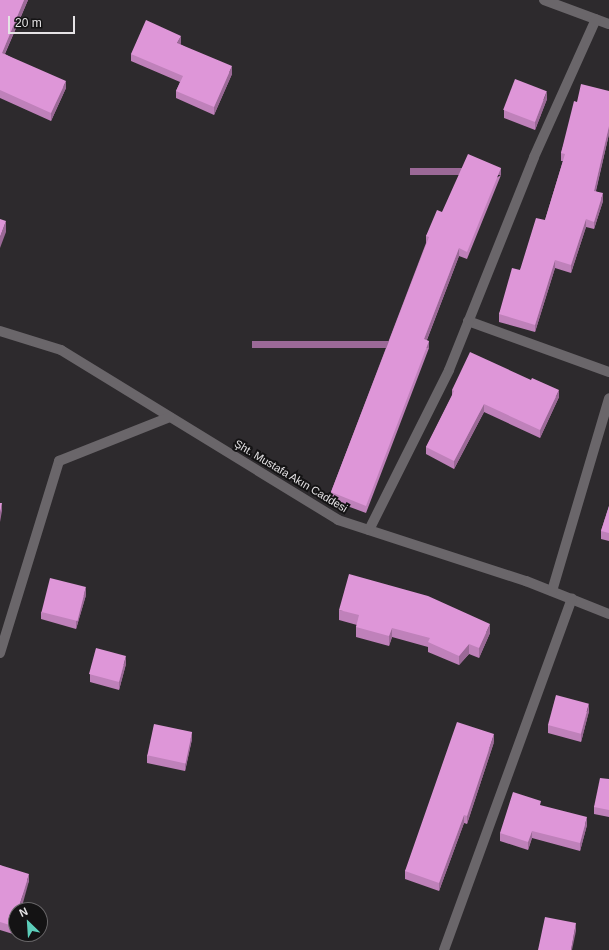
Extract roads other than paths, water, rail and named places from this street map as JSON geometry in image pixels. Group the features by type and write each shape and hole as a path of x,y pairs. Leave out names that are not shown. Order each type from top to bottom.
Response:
{"street":[{"path":"544,0 609,24"},
{"path":"369,530 448,370 534,157 596,19"},
{"path":"468,321 609,372"},
{"name":"Şht. Mustafa Akın Caddesi","path":"0,331 61,350 338,520 552,591 609,614"},
{"path":"552,591 609,398"},
{"path":"0,654 59,461 170,417"},
{"path":"444,950 572,599"}]}
